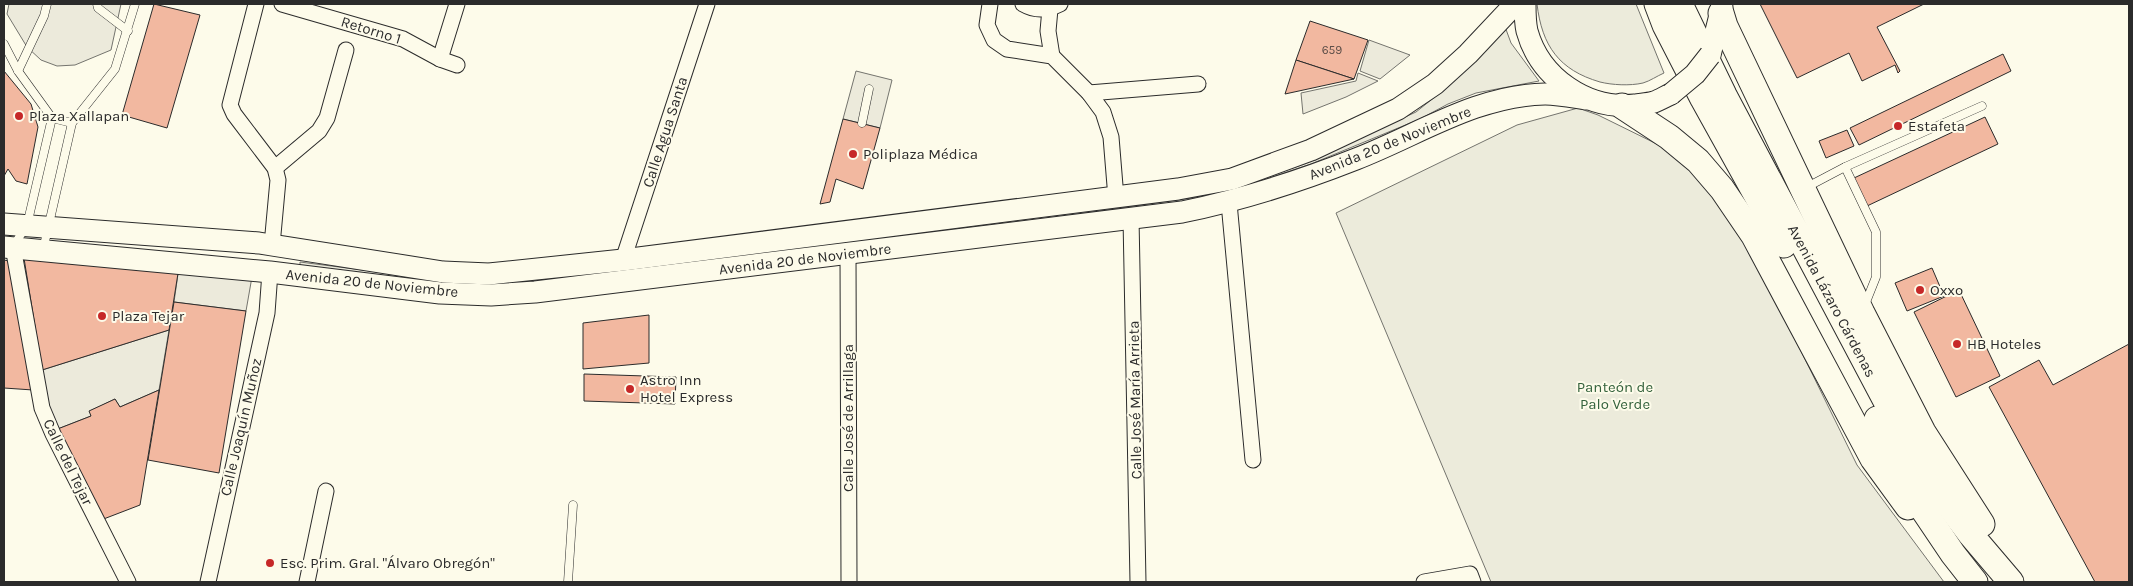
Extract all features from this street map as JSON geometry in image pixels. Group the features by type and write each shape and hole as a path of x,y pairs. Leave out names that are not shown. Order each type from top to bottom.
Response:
{"highway":[{"name":"Avenida Lázaro Cárdenas","path":"1656,4 1703,99 1846,358 1920,505 1953,554 1975,582"},
{"name":"Avenida Lázaro Cárdenas","path":"1680,4 1724,95 1858,351 1908,441 1944,499 2006,578"},
{"path":"1722,8 1725,26 1862,313 1923,432 1988,533 2006,578"},
{"path":"1622,106 1669,137 1691,155 1722,189 1754,236 1873,459 1921,525 1953,554"}],"main road":[{"name":"Avenida 20 de Noviembre","path":"4,224 272,245 443,272 489,274 623,260 1178,190 1232,179 1311,150 1398,109 1435,84 1468,54 1515,4"},
{"path":"1525,4 1527,30 1539,59 1560,82 1586,98 1604,104 1622,106 1653,102 1671,94 1695,74 1710,55 1722,8"},
{"name":"Avenida 20 de Noviembre","path":"8,247 270,272 440,293 491,294 535,292 1182,212 1229,203 1357,159 1448,118 1482,105 1516,97 1546,94 1586,98"}],"street":[{"path":"256,4 230,105 234,114 275,168 278,180 272,245"},
{"name":"Retorno 1","path":"282,4 403,39 440,59 457,65"},
{"path":"440,59 456,4"},
{"name":"Calle Agua Santa","path":"623,260 707,4"},
{"path":"990,4 987,25 994,40 1007,49 1052,56"},
{"path":"1023,4 1029,8 1055,6 1048,31 1052,56 1089,93 1102,112 1110,137 1116,198"},
{"path":"275,168 319,131 327,118 346,50"},
{"path":"1089,93 1198,84"},
{"path":"1229,203 1253,460"},
{"name":"Calle José María Arrieta","path":"1131,218 1138,582"},
{"name":"Calle del Tejar","path":"8,247 42,408 52,434 128,582"},
{"name":"Calle José de Arrillaga","path":"848,254 849,582"},
{"name":"Calle Joaquín Muñoz","path":"208,582 266,313 270,272"},
{"path":"307,582 326,491"},
{"path":"1424,582 1472,578"}],"lane":[{"path":"18,71 44,16 47,4"},
{"path":"97,4 98,8 128,31"},
{"path":"8,247 38,226 72,123 115,69 135,4"},
{"path":"4,44 18,71 52,118 72,123"},
{"path":"862,123 869,89"},
{"path":"1803,189 1844,167 1982,106"},
{"path":"43,250 38,226 52,118"},
{"path":"1844,167 1876,232 1876,277 1862,313"},
{"path":"568,582 573,506"}],"green space":[{"path":"1537,4 1636,4 1664,73 1643,83 1621,85 1600,82 1574,71 1563,63 1548,44 1539,19"},
{"path":"1504,24 1511,43 1539,81 1476,93 1448,104 1420,119 1311,164 1236,189 1192,198 934,234 481,288 300,271 300,262 441,280 481,283 516,282 698,260 1310,161 1416,112 1441,92"},
{"name":"Panteón de Palo Verde","path":"1578,108 1598,115 1665,148 1698,174 1745,237 1857,465 1944,582 1491,582 1336,213 1517,125"}],"shaded area":[{"path":"9,4 121,4 111,50 75,65 57,66 41,60 27,47 7,14"},
{"path":"1369,40 1410,55 1380,79 1360,71"},
{"path":"856,71 892,80 880,128 843,119"},
{"path":"1358,73 1378,81 1346,97 1303,114 1301,93 1356,81"},
{"path":"179,267 253,271 246,311 174,302"},
{"path":"169,330 159,390 120,407 115,399 90,411 91,416 55,430 50,419 42,370"}],"building":[{"path":"154,4 200,15 167,128 122,115"},
{"path":"1760,4 1924,4 1877,27 1900,71 1898,73 1895,65 1862,81 1849,53 1797,78"},
{"path":"1310,21 1368,40 1354,79 1296,60"},
{"path":"2003,54 2011,71 1859,145 1850,128"},
{"path":"1296,60 1354,79 1285,94"},
{"name":"Plaza Xallapan","path":"4,71 31,104 38,127 27,184 16,181 8,169 4,176"},
{"path":"1985,117 1998,144 1867,206 1854,178"},
{"name":"Poliplaza Médica","path":"843,119 880,128 863,189 836,179 830,202 820,204"},
{"path":"1847,130 1854,146 1826,158 1819,141"},
{"name":"Plaza Tejar","path":"23,252 179,267 169,330 42,370"},
{"path":"4,260 9,261 33,390 4,388"},
{"name":"Oxxo","path":"1932,268 1944,296 1907,311 1895,283"},
{"name":"HB Hoteles","path":"1959,290 2000,376 1956,397 1914,312"},
{"path":"174,302 246,311 219,473 148,460"},
{"path":"649,315 649,363 583,369 583,323"},
{"path":"2129,344 2129,582 2095,582 1989,387 2039,360 2053,385"},
{"name":"Astro Inn Hotel Express","path":"584,374 676,377 675,404 584,401"},
{"path":"159,390 140,505 101,520 55,430 91,416 89,411 115,399 120,407"}],"place":[{"name":"Plaza Xallapan","path":"19,116"},
{"name":"Estafeta","path":"1898,126"},
{"name":"Poliplaza Médica","path":"853,154"},
{"name":"Oxxo","path":"1920,290"},
{"name":"Plaza Tejar","path":"102,316"},
{"name":"HB Hoteles","path":"1957,344"},
{"name":"Astro Inn Hotel Express","path":"630,389"},
{"name":"Esc. Prim. Gral. \"Álvaro Obregón\"","path":"270,563"}]}
